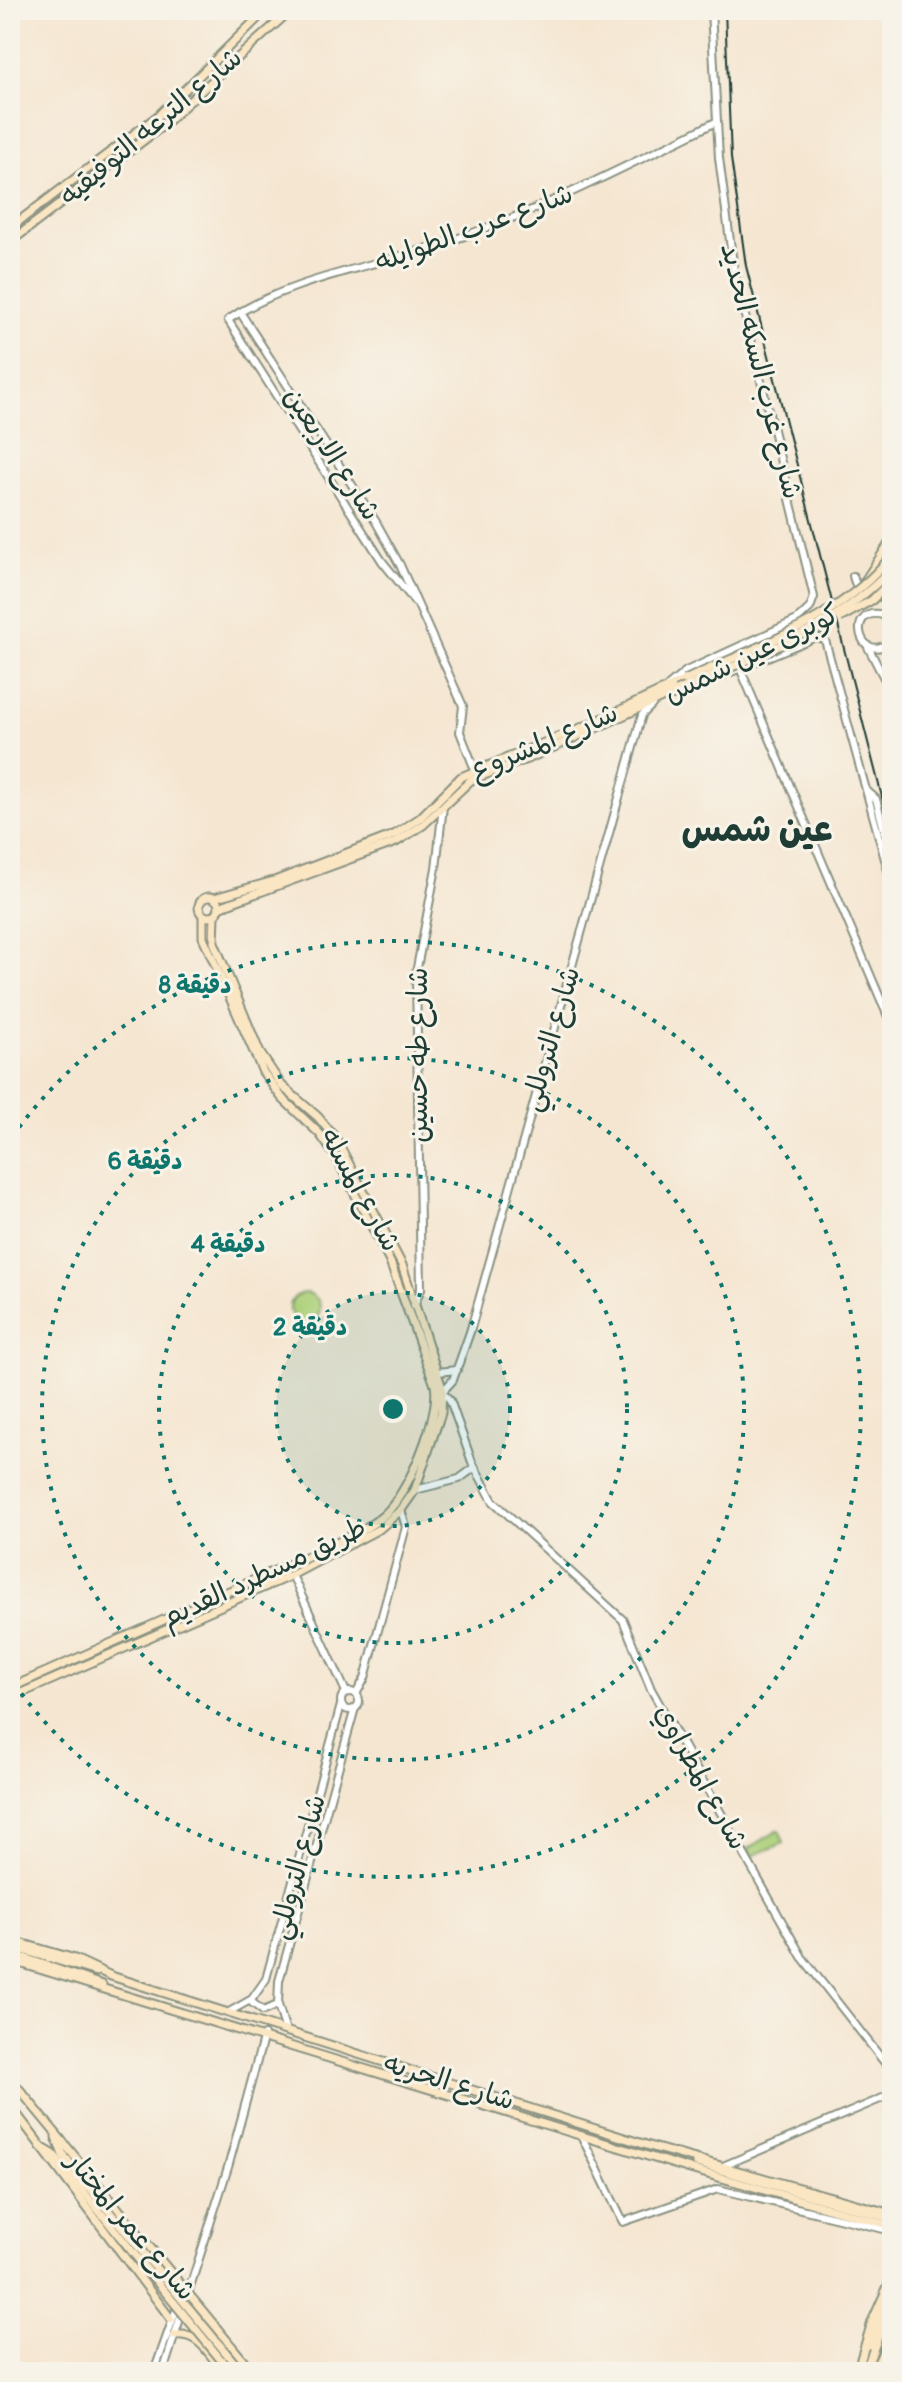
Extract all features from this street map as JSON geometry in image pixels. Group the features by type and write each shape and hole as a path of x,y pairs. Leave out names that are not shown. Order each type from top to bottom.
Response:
{"main road":[{"name":"شارع الترعه التوفيقيه","path":"10,228 159,115 266,10"},
{"name":"شارع الترعه التوفيقيه","path":"10,242 161,127 291,10"},
{"path":"861,588 892,539"},
{"name":"كوبرى عين شمس","path":"668,686 822,615 861,588 892,555"},
{"name":"كوبرى عين شمس","path":"646,707 827,623 866,594 892,568"},
{"path":"827,623 862,608 892,580"},
{"name":"شارع المشروع","path":"214,898 283,878 394,835 420,818 454,782 475,770 595,722 668,686"},
{"name":"شارع المشروع","path":"219,907 396,842 418,829 471,780 646,707"},
{"path":"206,897 214,898 219,907 215,915 203,915 200,901 206,897"},
{"name":"شارع المسله","path":"203,915 203,937 251,1049 269,1081 305,1118 336,1157 401,1292"},
{"name":"شارع المسله","path":"215,915 214,942 257,1046 276,1078 310,1110 344,1152 402,1265 414,1305"},
{"path":"296,1111 301,1102"},
{"path":"305,1118 310,1110"},
{"name":"طريق مسطرد القديم","path":"10,1688 331,1546 392,1508 406,1487 437,1399 435,1385 401,1292"},
{"name":"طريق مسطرد القديم","path":"10,1698 292,1575 364,1538 401,1510 415,1490 441,1413 442,1392 437,1372 414,1305"},
{"name":"شارع الحريه","path":"10,1943 656,2148 892,2216"},
{"path":"10,1953 107,1988"},
{"name":"شارع الحريه","path":"10,1960 264,2035 690,2169 858,2213"},
{"name":"شارع عمر المختار","path":"10,2078 253,2372"},
{"name":"شارع عمر المختار","path":"10,2105 171,2319"},
{"path":"56,2135 59,2150 231,2372"},
{"path":"39,2146 53,2154 242,2372"},
{"path":"656,2148 703,2166 858,2213 892,2229"},
{"path":"858,2213 892,2216"},
{"path":"150,2288 163,2282 169,2273"},
{"path":"857,2372 872,2322 892,2277"},
{"path":"865,2372 892,2286"},
{"path":"860,2361 890,2299"},
{"path":"195,2338 199,2326 212,2323"},
{"path":"874,2372 892,2331"},
{"name":"شارع عمر المختار","path":"175,2335 195,2338 223,2372"}],"street":[{"name":"شارع غرب السكه الحديد","path":"711,10 716,122 726,222 742,313 779,444 813,586"},
{"name":"شارع عرب الطوايله","path":"228,320 304,285 453,241 543,207 716,122"},
{"name":"شارع الاربعين","path":"240,312 376,522 463,706 460,732 475,770"},
{"name":"شارع الاربعين","path":"228,320 382,561 415,602"},
{"path":"853,576 856,587 865,595 880,598 892,591"},
{"name":"شارع المشروع","path":"668,686 676,676 802,617 812,603 813,586"},
{"path":"886,681 859,636 863,619 880,614 892,625"},
{"name":"شارع المشروع","path":"646,707 816,637 825,640 867,791"},
{"path":"868,647 883,647 892,638"},
{"path":"892,638 886,681 892,764"},
{"path":"740,668 892,1026"},
{"name":"شارع التروللي","path":"442,1392 451,1385 477,1311 646,707"},
{"path":"867,791 876,799 892,860"},
{"path":"867,791 892,885"},
{"name":"شارع طه حسين","path":"414,1305 421,1289 416,973 436,868 443,806"},
{"path":"437,1372 457,1370"},
{"path":"415,1490 459,1479 474,1468 450,1400 442,1392"},
{"name":"شارع المطراوي","path":"474,1468 493,1501 623,1620 651,1689 802,1957 892,2072"},
{"path":"356,1694 365,1678 399,1561 407,1524 401,1510"},
{"path":"292,1575 346,1692 341,1705 348,1710 355,1708 359,1701 356,1694"},
{"path":"346,1692 356,1694"},
{"name":"شارع التروللي","path":"250,2001 266,1979 341,1705"},
{"name":"شارع التروللي","path":"286,2031 278,2005 279,1981 355,1708"},
{"path":"229,2012 250,2001 263,2011 278,2005"},
{"path":"154,2372 171,2319 191,2280 229,2164 264,2035"},
{"path":"723,2166 892,2094"},
{"path":"578,2133 587,2143 623,2222 632,2222 711,2190 729,2190 892,2229"},
{"path":"163,2372 185,2292"}],"green space":[{"path":"305,1293 311,1294 319,1302 319,1314 311,1322 305,1323 299,1322 291,1314 290,1308 291,1302 299,1294"},
{"path":"779,1830 784,1843 752,1856 748,1849"}],"railway":[{"path":"725,10 731,158 746,266 892,836"}],"district":[{"name":"عين شمس","path":"757,829"}]}
